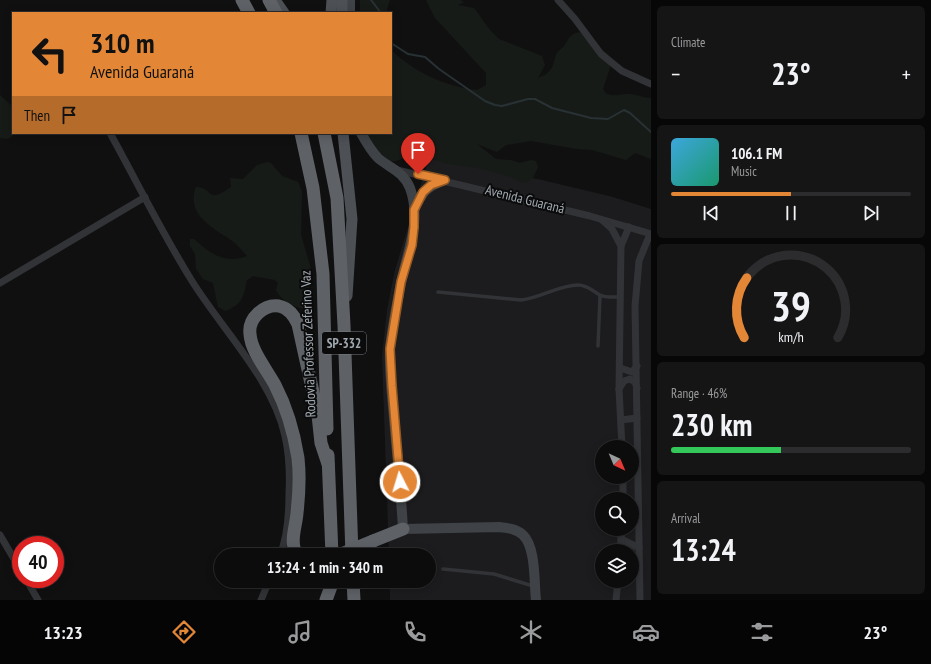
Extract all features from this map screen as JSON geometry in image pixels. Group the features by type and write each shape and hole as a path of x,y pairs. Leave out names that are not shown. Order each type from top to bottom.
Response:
{"highway":[{"path":"242,0 248,12"},
{"path":"269,0 275,12"},
{"name":"Rodovia Professor Zeferino Vaz","path":"302,134 313,188 323,274 332,548"},
{"name":"SP-332","path":"324,134 337,198 344,325 352,548"},
{"path":"295,548 293,541 297,514 299,476 298,459 292,430 282,400 254,348 250,333 253,320 263,310 278,306 285,308 293,315 298,324 318,415 321,443 328,464"},
{"path":"356,548 403,530"},
{"path":"326,600 330,588"},
{"path":"333,588 334,600"},
{"path":"353,588 354,600"}],"main road":[{"path":"275,0 283,12"},
{"path":"331,12 332,0"},
{"path":"342,0 342,12"},
{"path":"342,134 352,219 344,325"}],"street":[{"path":"350,0 350,12"},
{"path":"558,0 575,18 601,54 622,71 651,84"},
{"path":"111,134 145,197 158,225 192,282 259,378 277,413 285,435 290,475 289,516 282,548"},
{"path":"362,134 366,143 378,158 397,170 410,188 414,210 412,245 401,282 390,349 403,530 499,527 513,529 523,536 532,553 536,600"},
{"name":"Avenida Guaraná","path":"397,170 445,180 600,218 651,234"},
{"path":"414,210 423,192 431,185 445,180"},
{"path":"0,283 145,197"},
{"path":"600,218 612,230 621,246"},
{"path":"622,440 619,389 621,246 629,227"},
{"path":"639,544 635,306 639,261 651,234"},
{"path":"621,297 630,301 635,306"},
{"path":"620,368 632,372 637,366"},
{"path":"619,389 624,381 630,379 635,382 637,388"},
{"path":"621,420 637,418"},
{"path":"0,535 12,556"},
{"path":"621,536 621,544"},
{"path":"621,539 631,544"},
{"path":"639,548 640,600"},
{"path":"31,588 38,600"},
{"path":"261,600 266,588"},
{"path":"616,600 617,588"}],"lane":[{"path":"438,292 521,300 533,298 565,287 578,285 587,286 600,296 621,297"},
{"path":"598,346 600,296"},
{"path":"443,569 494,574 534,586"}],"shaded area":[{"path":"360,0 390,0 386,12 360,12"},
{"path":"426,0 460,0 464,2 458,5 474,8 490,30 499,39 542,56 545,65 538,78 551,70 558,51 571,36 576,33 583,32 613,59 603,89 605,92 611,95 632,94 651,98 651,159 635,153 626,160 592,150 577,149 531,141 506,145 497,152 477,144 496,159 511,160 520,163 531,160 536,161 538,167 533,178 526,183 520,182 511,177 477,168 448,164 419,156 411,155 396,161 389,161 379,152 367,134 392,134 392,51 420,72 442,82 454,86 477,90 486,85 486,73 435,18"},
{"path":"0,95 12,106 12,134 15,134 8,139 0,138"},
{"path":"429,158 542,180 613,197 651,209 651,600 390,600 390,588 436,588 436,548 389,548 382,356 387,310 395,270"},
{"path":"267,162 271,163 282,176 298,182 302,191 301,235 311,269 310,283 303,309 284,300 278,294 276,290 278,283 275,280 253,276 247,280 243,296 239,303 225,311 218,307 213,283 203,279 196,269 195,254 190,246 190,239 194,239 206,249 218,256 232,259 247,256 234,242 211,227 198,214 194,197 196,187 202,188 211,194 217,195 231,187 230,178 243,179 257,165"}],"waterway":[{"path":"371,0 380,12"},
{"path":"392,44 408,54 425,57 439,69 485,101 495,105 502,106 528,99 535,99 552,108 591,118 608,119 624,110 630,113 651,132"}],"route":[{"path":"400,482 390,349 401,282 412,245 414,210 423,192 431,185 445,180 418,174"}]}
